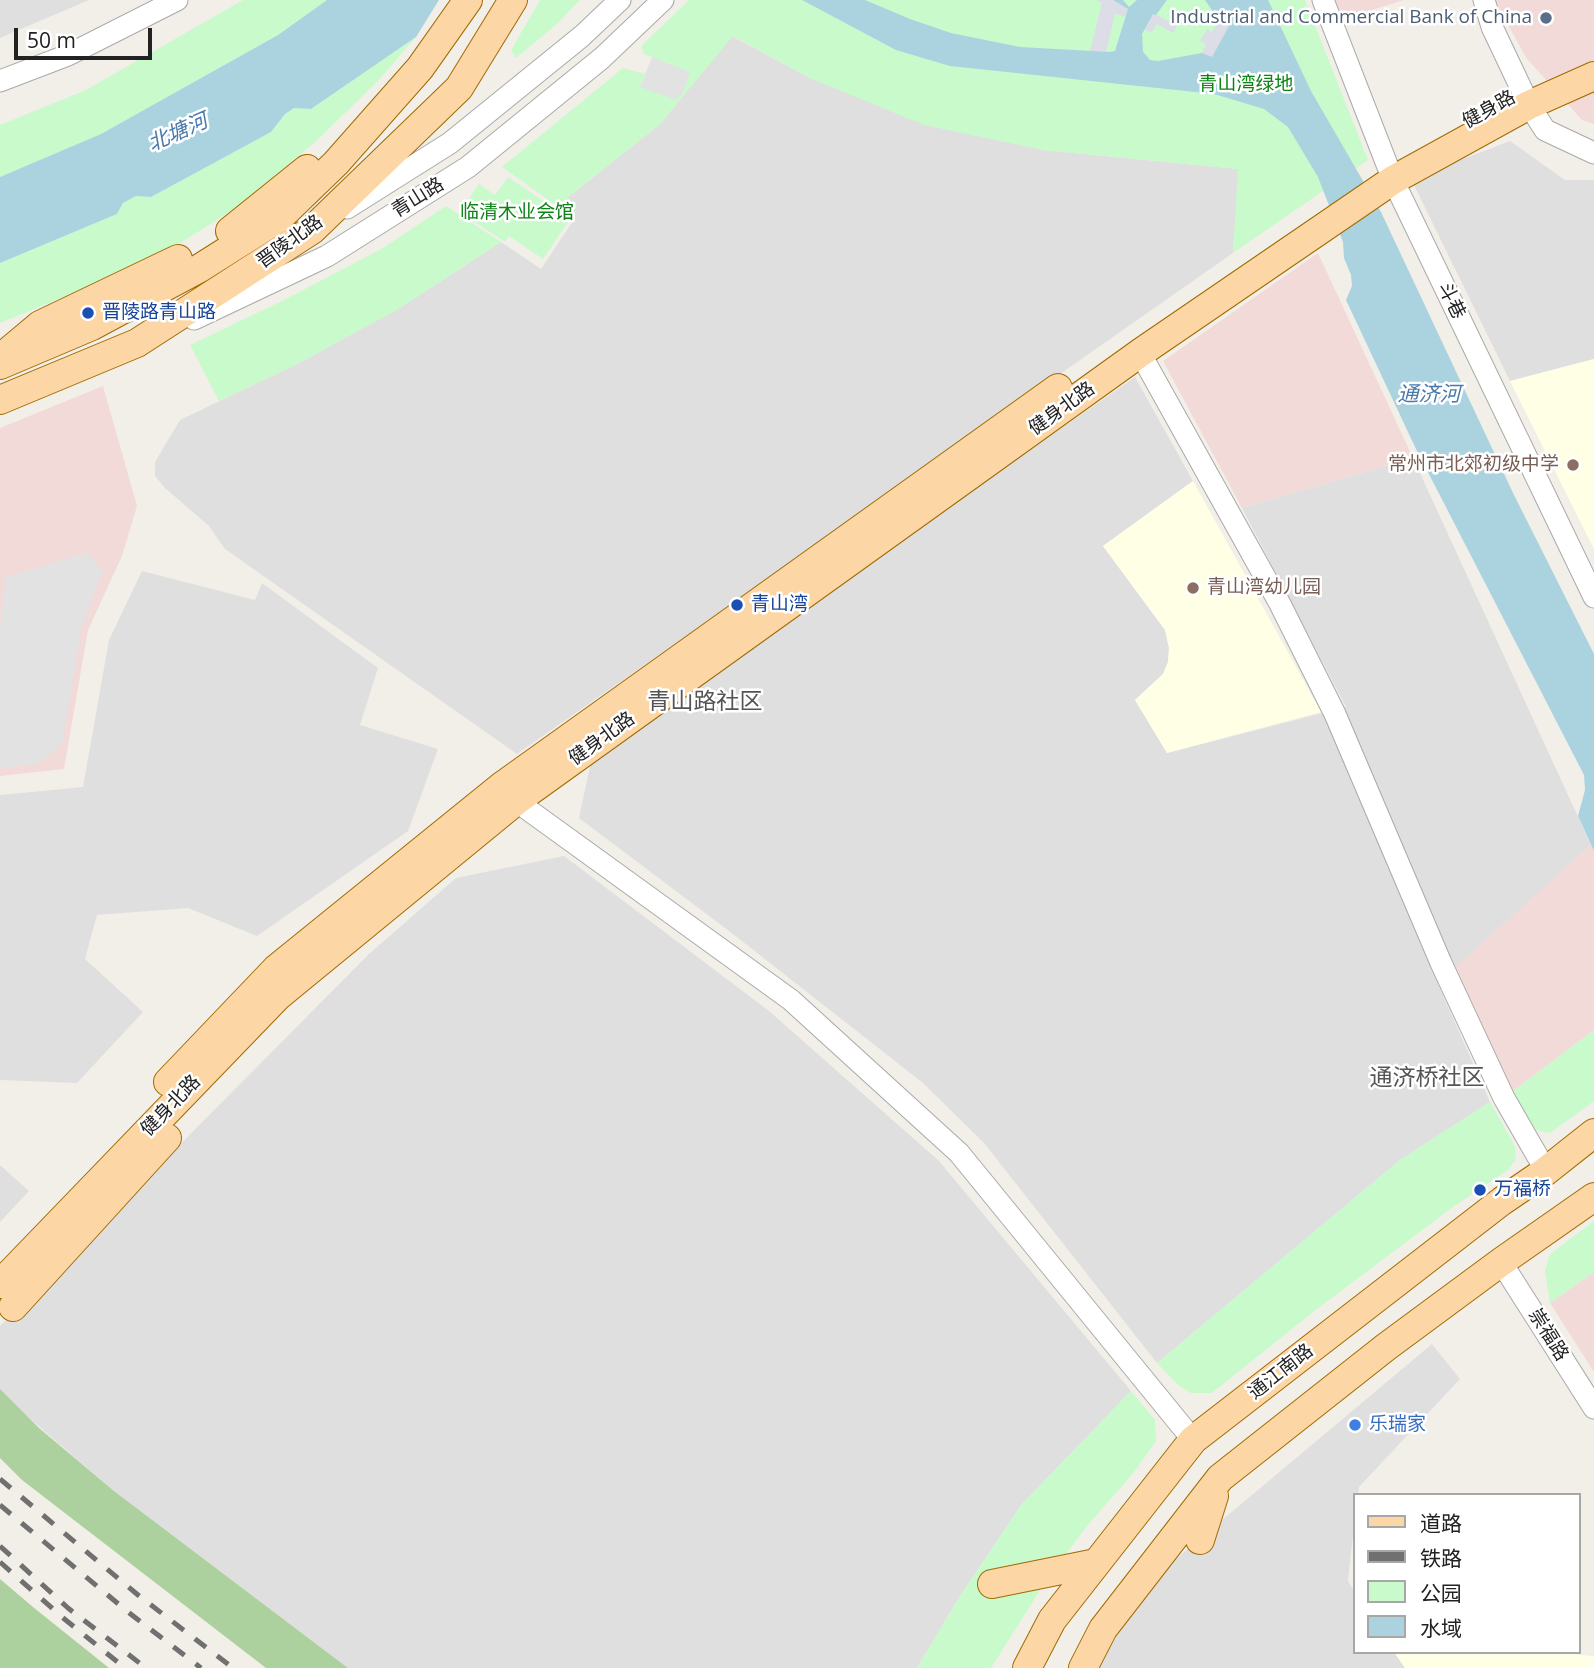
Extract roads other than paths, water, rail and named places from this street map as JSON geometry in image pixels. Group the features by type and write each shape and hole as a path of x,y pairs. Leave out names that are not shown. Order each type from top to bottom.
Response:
{"main road":[{"path":"0,359 40,325 116,290 237,226 322,155 407,65 452,0"},
{"name":"晋陵北路","path":"0,365 92,326 200,268 279,218 336,163 420,68 468,0"},
{"name":"晋陵北路","path":"0,400 137,343 312,230 459,88 513,0"},
{"name":"健身路","path":"1297,235 1390,173 1594,60"},
{"name":"健身路","path":"1526,98 1594,76"},
{"name":"健身北路","path":"7,1295 277,997 516,801 1140,353 1297,235"},
{"name":"健身北路","path":"0,1259 276,969 502,786 1121,343 1297,235"},
{"name":"通江南路","path":"1027,1668 1052,1620 1193,1440 1594,1133"},
{"path":"1083,1668 1103,1629 1220,1478 1386,1347 1594,1197"},
{"path":"1200,1540 1220,1478"},
{"path":"992,1584 1096,1563"}],"street":[{"path":"0,81 68,55 177,0"},
{"name":"青山路","path":"92,326 157,303 312,230 450,143 582,36 620,0"},
{"name":"青山路","path":"137,343 327,256 468,167 602,58 663,0"},
{"name":"斗巷","path":"1323,0 1390,173 1594,597"},
{"path":"1484,0 1492,27 1526,98 1545,130 1594,153"},
{"path":"1140,353 1280,604 1335,714 1441,963 1504,1098 1546,1171"},
{"path":"516,801 791,1000 959,1153 1193,1440"},
{"name":"崇福路","path":"1501,1262 1594,1408"}],"water":[{"name":"北塘河","path":"327,0 439,0 416,37 311,109 294,108 285,114 271,132 151,197 136,196 123,203 117,214 0,263 0,177 101,134 278,35"},
{"name":"通济河","path":"802,0 865,0 951,33 1020,47 1110,52 1115,51 1128,9 1113,0 1123,0 1129,7 1137,0 1167,0 1156,15 1153,14 1142,34 1143,52 1150,60 1158,61 1202,53 1212,57 1229,26 1214,13 1205,0 1268,0 1311,91 1381,212 1514,495 1594,654 1594,851 1578,816 1585,790 1584,775 1416,449 1346,300 1352,286 1344,258 1343,242 1318,177 1288,127 1264,109 1214,94 950,66 896,50"}],"railway":[{"path":"0,1479 138,1595 233,1668"},
{"path":"0,1505 128,1612 201,1668"},
{"path":"0,1546 68,1608 146,1668"},
{"path":"0,1562 125,1668"}],"place":[{"name":"Industrial and Commercial Bank of China","path":"1546,18"},
{"name":"晋陵路青山路","path":"88,313"},
{"name":"常州市北郊初级中学","path":"1573,465"},
{"name":"青山湾幼儿园","path":"1193,588"},
{"name":"青山湾","path":"737,605"},
{"name":"万福桥","path":"1480,1190"},
{"name":"乐瑞家","path":"1355,1425"}],"district":[{"name":"青山路社区","path":"705,702"},
{"name":"通济桥社区","path":"1427,1078"}],"park label":[{"name":"青山湾绿地","path":"1246,85"},
{"name":"临清木业会馆","path":"517,213"}]}
